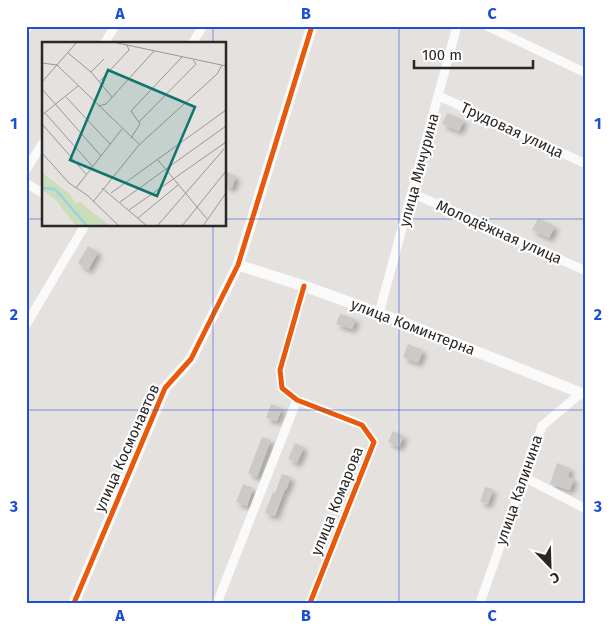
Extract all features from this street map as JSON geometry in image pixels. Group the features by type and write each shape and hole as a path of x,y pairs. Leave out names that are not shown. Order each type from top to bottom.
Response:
{"street":[{"path":"26,30 29,26"},
{"path":"105,42 115,26"},
{"path":"193,42 202,26"},
{"name":"улица Космонавтов","path":"74,603 164,388 191,360 238,265 312,26"},
{"name":"улица Мичурина","path":"379,313 457,26"},
{"path":"487,26 586,73"},
{"name":"Трудовая улица","path":"439,96 586,164"},
{"path":"26,170 42,144"},
{"path":"26,183 42,193"},
{"name":"Молодёжная улица","path":"412,193 586,271"},
{"path":"26,325 84,226"},
{"name":"улица Коминтерна","path":"238,265 379,313 583,394"},
{"name":"улица Комарова","path":"304,286 280,370 282,388 297,400 362,425 374,442 310,603"},
{"name":"улица Калинина","path":"480,603 542,426 583,394"},
{"path":"217,603 297,400"},
{"path":"524,477 586,509"}],"building":[{"path":"447,113 464,120 459,131 442,124"},
{"path":"226,171 236,176 232,188 226,186"},
{"path":"538,218 555,226 549,238 532,230"},
{"path":"88,246 98,252 88,270 78,263"},
{"path":"340,314 356,319 352,329 336,324"},
{"path":"408,344 423,350 418,363 403,357"},
{"path":"271,404 282,408 277,421 266,418"},
{"path":"393,431 404,436 399,447 388,442"},
{"path":"262,437 271,440 257,477 248,473"},
{"path":"295,443 304,447 297,463 288,459"},
{"path":"557,463 570,468 568,477 574,479 570,490 550,484"},
{"path":"282,474 291,477 275,516 265,513"},
{"path":"243,484 253,488 247,506 236,502"},
{"path":"485,487 493,489 488,504 480,502"}],"cycle path":[{"path":"74,603 165,388 191,359 238,265 312,26"},
{"path":"304,286 280,370 282,388 297,400 362,425 374,442 310,603"}]}
